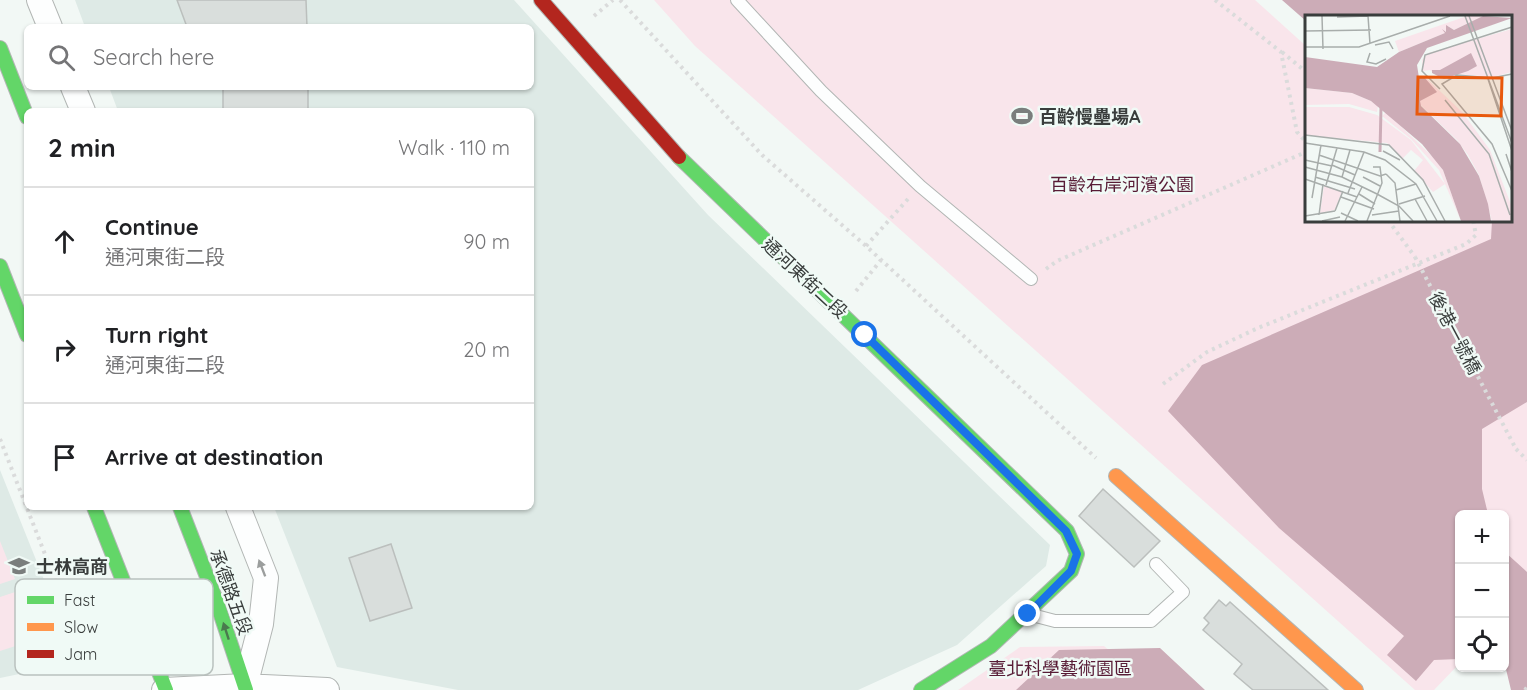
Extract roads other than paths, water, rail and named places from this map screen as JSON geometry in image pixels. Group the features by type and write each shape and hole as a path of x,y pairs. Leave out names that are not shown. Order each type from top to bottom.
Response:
{"street":[{"path":"39,0 49,24"},
{"name":"通河東街二段","path":"541,0 694,173 1066,531 1077,554 1071,571 1028,614 991,646 921,690"},
{"path":"0,48 24,109"},
{"path":"74,90 82,108"},
{"path":"0,266 24,326"},
{"path":"1116,476 1356,690"},
{"path":"95,510 122,579"},
{"name":"承德路五段","path":"181,510 208,579"},
{"path":"239,510 266,578 261,624 246,688"},
{"name":"承德路五段","path":"213,592 246,688"},
{"path":"159,675 165,690 246,688 327,690"}],"lane":[{"path":"737,0 821,91 920,186 1031,279"},
{"path":"1028,614 1055,621 1151,621 1182,592 1156,564"}],"place":[{"name":"百齡慢壘場A","path":"1022,116"},
{"name":"士林高商","path":"19,566"}],"park label":[{"name":"百齡右岸河濱公園","path":"1122,184"},
{"name":"臺北科學藝術園區","path":"1060,668"}]}
